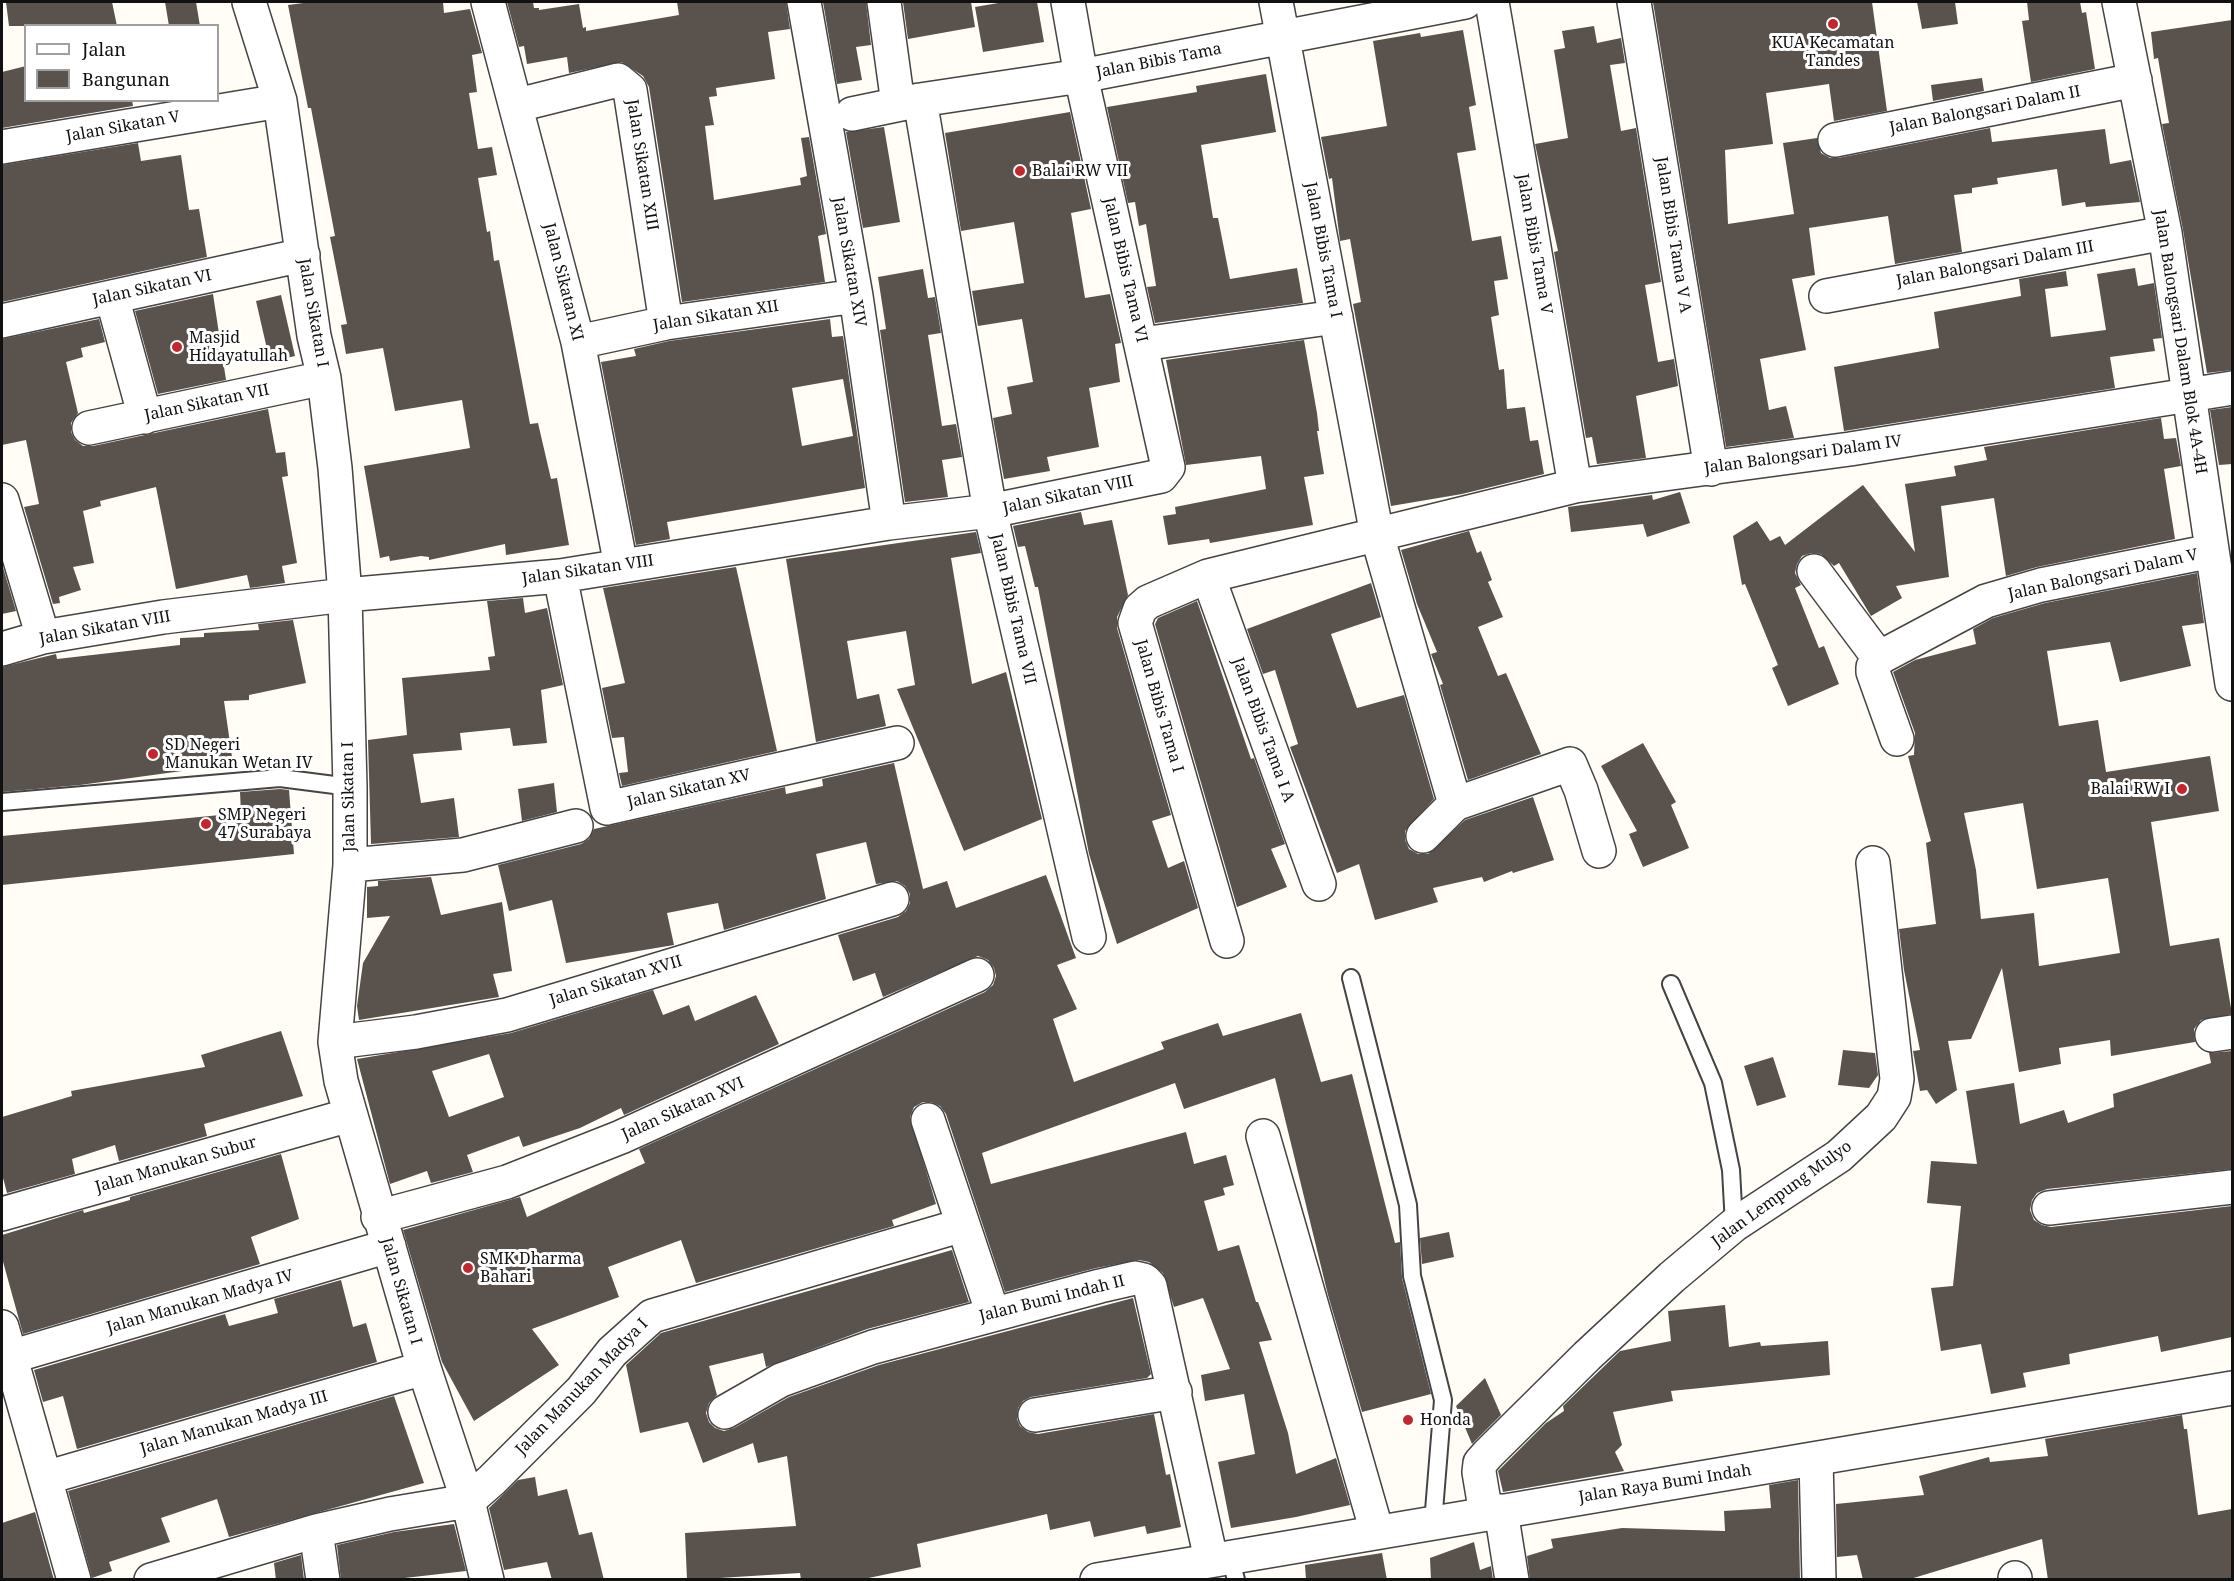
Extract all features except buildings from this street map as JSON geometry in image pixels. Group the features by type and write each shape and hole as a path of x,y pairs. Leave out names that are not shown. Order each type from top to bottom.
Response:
{"street":[{"name":"Jalan Sikatan I","path":"249,2 280,101 314,336 324,378 335,468 345,595 350,787 350,865 335,1042 350,1115 424,1368 468,1501 487,1580"},
{"name":"Jalan Sikatan XI","path":"488,2 518,105 578,342 621,566"},
{"name":"Jalan Sikatan XIV","path":"804,2 856,296 889,524"},
{"name":"Jalan Bibis Tama VII","path":"884,2 909,102 990,511 1089,938"},
{"name":"Jalan Bibis Tama VI","path":"1068,2 1081,76 1168,467"},
{"name":"Jalan Bibis Tama I","path":"1276,2 1377,535 1455,804"},
{"name":"Jalan Bibis Tama","path":"852,114 909,102 1081,76 1179,55 1283,39 1466,2"},
{"name":"Jalan Bibis Tama V","path":"1492,2 1575,486"},
{"name":"Jalan Bibis Tama V A","path":"1634,2 1712,469"},
{"name":"Jalan Balongsari Dalam Blok 4A-4H","path":"2119,2 2165,233 2232,684"},
{"name":"Jalan Sikatan XIII","path":"518,105 618,80 630,90 666,322"},
{"name":"Jalan Balongsari Dalam II","path":"1835,140 2134,80"},
{"name":"Jalan Sikatan V","path":"2,147 280,101"},
{"name":"Jalan Balongsari Dalam III","path":"1826,296 2165,233"},
{"name":"Jalan Sikatan VI","path":"2,321 303,255"},
{"name":"Jalan Sikatan XII","path":"578,342 666,322 856,296"},
{"path":"112,297 145,417"},
{"path":"1142,344 1336,317"},
{"name":"Jalan Sikatan VII","path":"89,428 324,378"},
{"name":"Jalan Balongsari Dalam IV","path":"1377,535 1575,486 1712,469 2232,388"},
{"name":"Jalan Sikatan VIII","path":"2,649 43,637 163,617 345,595 560,576 889,524 990,511 1161,476 1168,467"},
{"path":"2,500 43,637"},
{"name":"Jalan Bibis Tama I","path":"1227,940 1135,623 1140,609 1148,602 1208,576 1377,535"},
{"name":"Jalan Balongsari Dalam V","path":"1880,658 1986,601 2041,585 2212,551"},
{"path":"1814,571 1880,658 1873,667 1873,672 1897,739"},
{"name":"Jalan Sikatan XV","path":"560,576 607,808 897,743"},
{"name":"Jalan Bibis Tama I A","path":"1208,576 1319,884"},
{"path":"1423,836 1455,804 1570,764 1581,789 1599,851"},
{"path":"350,865 463,855 576,826"},
{"name":"Jalan Lempung Mulyo","path":"1512,1580 1479,1472 1480,1463 1587,1356 1672,1277 1734,1225 1839,1156 1881,1117 1894,1097 1897,1079 1873,863"},
{"name":"Jalan Sikatan XVII","path":"335,1042 416,1032 507,1015 892,899"},
{"name":"Jalan Sikatan XVI","path":"383,1231 621,1137 977,975"},
{"name":"Jalan Manukan Subur","path":"2,1214 350,1115"},
{"path":"928,1120 993,1314"},
{"path":"1263,1136 1377,1532"},
{"path":"2049,1208 2232,1186"},
{"name":"Jalan Manukan Madya I","path":"468,1501 581,1391 612,1352 652,1316 963,1225"},
{"name":"Jalan Manukan Madya IV","path":"6,1342 383,1231"},
{"name":"Jalan Bumi Indah II","path":"725,1412 781,1380 817,1365 993,1314 1135,1278 1144,1280 1150,1286 1175,1392 1226,1565"},
{"path":"6,1342 74,1580"},
{"name":"Jalan Manukan Madya III","path":"45,1478 424,1368"},
{"name":"Jalan Raya Bumi Indah","path":"1097,1580 1226,1565 1377,1532 2232,1388"},
{"path":"1035,1415 1175,1392"},
{"path":"1816,1459 1819,1580"},
{"path":"151,1580 316,1531 390,1514 468,1501"},
{"path":"316,1531 323,1580"}],"lane":[{"path":"2,802 280,778 350,787"},
{"path":"1351,978 1408,1205 1412,1276 1443,1400 1433,1523"},
{"path":"1671,984 1713,1083 1731,1170 1734,1225"}],"place":[{"name":"KUA Kecamatan Tandes","path":"1833,24"},
{"name":"Balai RW VII","path":"1020,171"},
{"name":"Masjid Hidayatullah","path":"177,347"},
{"name":"SD Negeri Manukan Wetan IV","path":"153,754"},
{"name":"Balai RW I","path":"2182,789"},
{"name":"SMP Negeri 47 Surabaya","path":"206,824"},
{"name":"SMK Dharma Bahari","path":"468,1268"},
{"name":"Honda","path":"1408,1420"}]}
